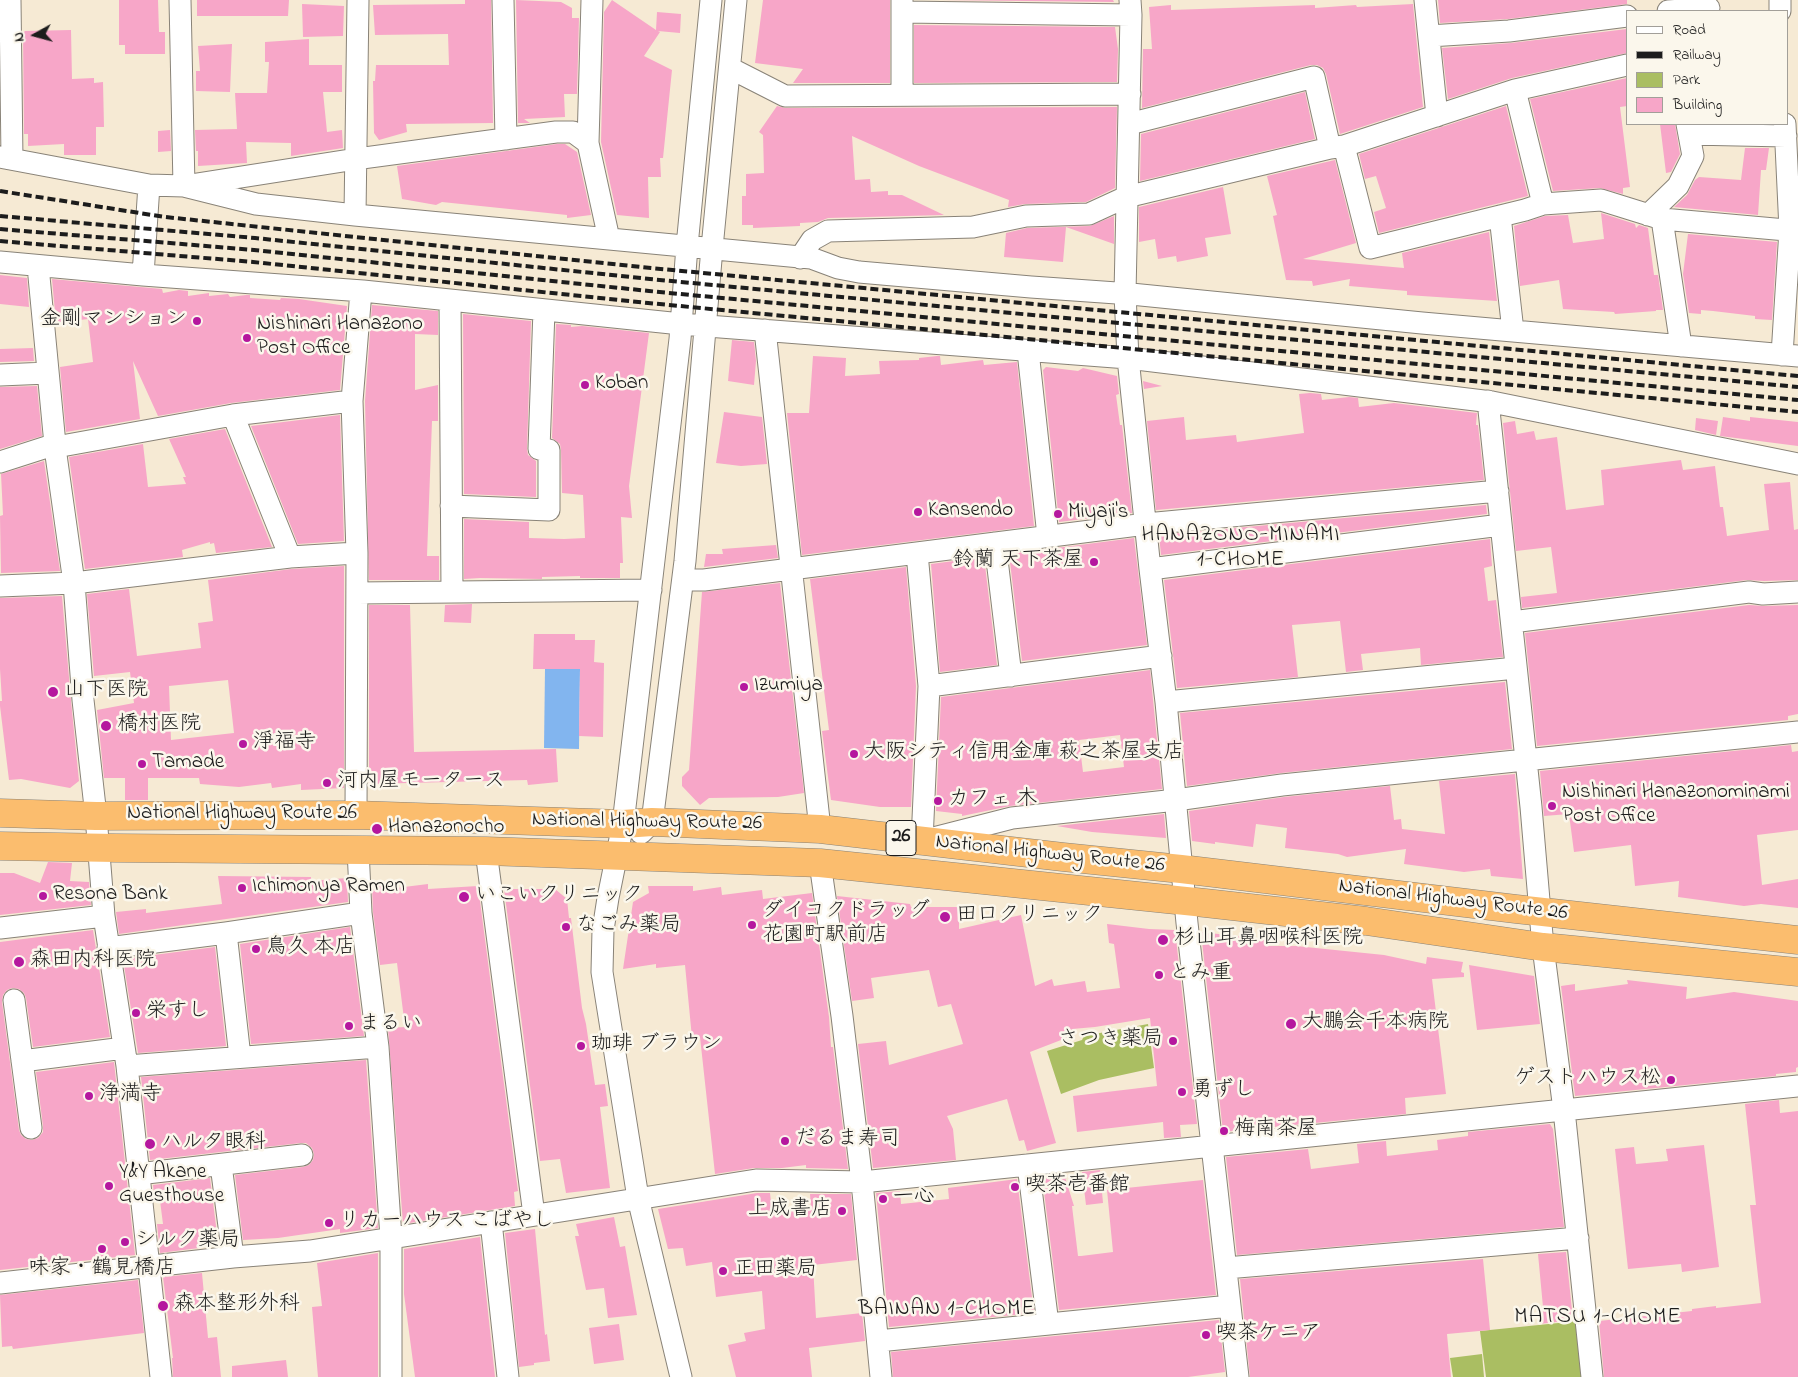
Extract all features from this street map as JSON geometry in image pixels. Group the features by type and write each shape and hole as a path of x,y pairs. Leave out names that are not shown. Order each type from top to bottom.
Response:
{"highway":[{"name":"National Highway Route 26","path":"0,813 96,816 356,815 623,824 652,822 820,828 1540,912 1798,940"},
{"name":"National Highway Route 26","path":"0,846 486,851 820,863 1366,921 1543,946 1798,972"}],"street":[{"path":"10,0 6,158 149,185 184,186 356,159 556,132 573,132 588,143"},
{"path":"180,0 184,186"},
{"path":"355,215 358,0"},
{"path":"503,0 506,139"},
{"path":"592,0 588,143 608,238"},
{"path":"681,1377 638,1198 602,972 604,922 623,824 681,324 711,0"},
{"path":"618,856 652,822 685,561 736,0"},
{"path":"1425,0 1437,116"},
{"path":"902,95 903,6 1131,7 1125,294 1128,358 1166,702 1184,901 1238,1377"},
{"path":"1676,10 1710,6"},
{"path":"1428,36 1508,31 1626,16"},
{"path":"800,258 812,240 828,232 973,226 1026,216 1090,214 1126,197 1337,147 1515,90 1626,65"},
{"path":"730,68 785,96 1130,94"},
{"path":"1129,124 1314,77 1370,248 1543,204 1601,200 1655,217 1794,230"},
{"path":"1515,90 1543,204"},
{"path":"184,186 256,204 811,258 838,268 859,272 1031,288 1125,294 1513,332 1681,346 1790,355 1794,230 1786,130 1688,129 1693,156 1678,186 1655,217 1681,346"},
{"path":"143,276 149,185"},
{"path":"1500,216 1513,332"},
{"path":"0,262 143,276 361,291 681,324 1128,358 1488,401 1798,464"},
{"path":"38,266 56,445 74,583 83,700 96,816 104,916 125,1057 160,1377"},
{"path":"356,815 357,554 352,400 361,291"},
{"path":"450,300 452,591"},
{"path":"451,506 549,510 549,450 539,449 544,310"},
{"path":"765,330 820,828"},
{"path":"1028,351 1048,536"},
{"path":"0,375 48,374"},
{"path":"0,462 56,445 233,415 352,400"},
{"path":"1488,401 1526,760 1543,946 1564,1110 1592,1377"},
{"path":"233,415 290,557"},
{"path":"693,580 1146,524 1498,491"},
{"path":"1150,569 1501,525"},
{"path":"995,543 1011,676"},
{"path":"917,553 929,686 922,841 1012,818 1176,800 1282,785 1798,732"},
{"path":"0,586 74,583 290,557 357,554"},
{"path":"357,592 651,590"},
{"path":"1512,622 1749,592 1763,594 1798,592"},
{"path":"929,686 1161,656"},
{"path":"1166,702 1516,668"},
{"path":"358,849 361,913 378,1047 391,1238 391,1377"},
{"path":"486,851 534,1215"},
{"path":"820,863 842,1016 862,1182 881,1377"},
{"path":"108,948 361,913"},
{"path":"0,928 104,916"},
{"path":"226,933 240,1057"},
{"path":"14,1000 31,1128"},
{"path":"22,1061 125,1057 240,1057 378,1047"},
{"path":"0,1283 233,1257 310,1251 756,1180 862,1182 1798,1086"},
{"path":"138,1174 302,1155"},
{"path":"221,1165 233,1257"},
{"path":"1028,1165 1048,1324"},
{"path":"491,1222 508,1377"},
{"path":"1226,1268 1578,1238"},
{"path":"878,1341 1230,1306"}],"green space":[{"path":"1148,1024 1154,1068 1099,1080 1061,1094 1047,1051 1082,1040 1084,1036"},
{"path":"1578,1321 1585,1377 1486,1377 1480,1331"},
{"path":"1482,1354 1484,1377 1453,1377 1450,1358"}],"water":[{"path":"545,669 580,669 579,749 544,748"}],"building":[{"path":"119,0 158,0 159,32 165,32 165,54 125,54 125,45 119,45"},
{"path":"197,0 289,0 288,16 197,16"},
{"path":"465,0 491,0 493,123 406,124 407,132 379,140 374,133 373,81 375,81 376,65 449,65 448,34 375,35 373,5 465,4"},
{"path":"516,0 561,2 572,8 572,18 579,18 577,94 564,94 565,117 524,119 530,123 518,123"},
{"path":"612,0 656,30 657,12 681,14 680,33 658,31 660,32 644,56 672,70 663,158 660,158 661,177 648,177 649,218 617,215 601,142 604,12"},
{"path":"763,0 890,0 890,83 793,83 803,69 755,63"},
{"path":"941,0 1113,0 1114,2"},
{"path":"1438,0 1627,0 1627,4 1508,19 1440,23"},
{"path":"302,4 344,6 343,36 303,37"},
{"path":"1413,4 1423,107 1340,134 1326,74 1323,68 1311,65 1142,108 1143,49 1152,49 1149,7 1171,5 1171,10 1315,5 1315,8 1356,5 1357,7"},
{"path":"914,25 1115,27 1118,49 1117,82 914,83"},
{"path":"1626,29 1626,53 1512,78 1448,99 1442,48 1511,43"},
{"path":"71,30 72,79 94,78 94,83 103,82 104,127 96,127 96,155 64,155 64,144 28,146 28,134 24,134 23,33 25,31"},
{"path":"309,39 309,65 342,65 342,92 323,92 327,132 342,130 343,148 291,156 291,143 246,142 247,163 198,166 195,130 237,129 235,93 267,93 269,62 265,62 265,42"},
{"path":"232,44 230,92 196,91 196,71 200,71 198,46"},
{"path":"1626,78 1626,106 1620,107 1630,187 1623,188 1623,194 1600,188 1553,191 1530,99"},
{"path":"1305,92 1315,139 1140,181 1141,134"},
{"path":"777,106 785,108 1117,107 1115,188 1086,202 1025,204 1008,207 1009,200 919,166 852,136 855,180 870,179 871,192 888,191 888,195 902,195 944,215 828,218 818,222 800,223 800,226 753,228 753,225 742,225 742,196 746,196 746,174 764,173 763,135 759,132"},
{"path":"1506,106 1528,196 1379,233 1374,212 1386,208 1376,176 1365,179 1359,154"},
{"path":"1660,125 1675,125 1680,154 1671,172 1666,173"},
{"path":"170,130 171,151 158,152 158,131"},
{"path":"565,144 577,152 591,215 567,218 567,215 442,202 436,205 402,199 397,166"},
{"path":"1745,148 1769,148 1766,170 1761,170 1758,215 1674,207 1687,195 1695,180 1699,177 1741,180"},
{"path":"1335,160 1356,243 1303,259 1404,268 1402,253 1489,232 1497,301 1407,295 1407,291 1349,286 1350,279 1313,286 1312,281 1286,280 1273,216 1277,215 1267,176"},
{"path":"1223,187 1231,234 1205,238 1208,256 1177,262 1176,256 1158,259 1155,239 1139,242 1139,207"},
{"path":"1601,213 1635,224 1636,228 1639,225 1648,228 1654,275 1658,275 1663,310 1615,314 1614,312 1563,309 1559,280 1520,286 1514,226 1545,216 1568,215 1573,243 1604,239"},
{"path":"1114,216 1114,244 1066,227 1063,262 1004,257 1006,233 1027,228 1090,226"},
{"path":"1688,234 1777,242 1772,320 1755,319 1755,316 1713,311 1701,310 1701,314 1689,313 1683,274"},
{"path":"0,275 27,278 29,307 0,304"},
{"path":"52,279 162,289 163,293 179,290 188,291 188,296 209,293 209,296 228,294 230,297 250,295 250,298 299,299 347,306 340,390 231,403 158,416 133,361 140,419 66,432 60,367 93,362 88,319 56,323"},
{"path":"372,305 438,311 438,335 415,334 415,390 438,385 438,421 432,421 427,556 439,556 439,580 369,580 365,401"},
{"path":"463,314 531,321 527,449 528,455 536,461 536,497 464,494"},
{"path":"556,324 571,325 571,327 582,326 649,333 629,486 632,518 621,517 623,563 620,563 620,578 580,578 580,576 542,577 542,579 464,579 464,519 529,522 529,538 585,538 583,495 562,493 560,444 552,438"},
{"path":"732,340 754,342 756,361 754,385 728,381"},
{"path":"33,348 34,361 0,362 0,349"},
{"path":"813,356 846,358 845,376 880,374 879,361 919,360 919,358 937,356 940,356 941,365 983,360 984,365 1017,362 1034,526 802,555 787,413 809,413"},
{"path":"1046,367 1078,371 1083,368 1117,376 1119,394 1116,395 1120,425 1122,425 1132,513 1059,522 1043,370"},
{"path":"1143,381 1162,386 1144,389"},
{"path":"37,386 42,436 0,449 0,387"},
{"path":"1299,394 1321,394 1322,400 1358,398 1359,407 1394,403 1477,413 1476,425 1478,425 1484,480 1156,510 1147,421 1184,417 1186,440 1236,435 1237,442 1304,433"},
{"path":"724,412 762,417 767,464 741,466 716,463"},
{"path":"340,415 344,541 298,544 251,426"},
{"path":"1723,417 1750,421 1750,417 1798,422 1798,446 1720,436"},
{"path":"1696,418 1718,421 1716,435 1695,430"},
{"path":"1515,421 1517,434 1534,431 1536,440 1557,437 1566,510 1604,505 1601,470 1681,460 1683,470 1715,466 1720,507 1723,507 1727,536 1769,530 1764,484 1790,482 1794,530 1798,529 1798,580 1747,580 1522,608 1521,597 1557,593 1551,547 1516,551 1503,423"},
{"path":"225,429 272,547 216,553 214,543 210,544 210,542 182,550 183,557 85,569 69,457 143,444 148,487 186,484 183,477 186,477 169,439"},
{"path":"44,461 60,571 1,573 0,516 3,515 1,474"},
{"path":"1486,505 1487,514 1161,555 1159,535"},
{"path":"1134,538 1147,645 1022,661 1009,554"},
{"path":"1490,539 1492,566 1484,568 1488,601 1496,600 1503,657 1421,665 1420,648 1361,654 1363,670 1346,672 1340,621 1292,625 1298,677 1177,688 1164,580"},
{"path":"776,545 778,558 704,567 706,554 723,554 722,549"},
{"path":"984,557 997,665 940,672 931,564"},
{"path":"344,566 344,788 301,790 301,784 272,788 271,783 239,787 200,784 199,778 148,778 148,800 125,800 125,778 104,778 97,710 134,703 130,672 94,676 87,594 129,589 137,656 201,648 198,623 213,621 208,580 291,569","holes":["228,680 234,733 171,740 169,686"]},
{"path":"906,567 916,686 911,807 880,807 831,800 822,731 829,730 810,579"},
{"name":"Izumiya","path":"780,583 804,793 778,797 709,798 700,805 682,786 682,777 689,770 702,592"},
{"path":"62,596 79,781 70,788 21,779 9,780 0,706 0,701 2,701 0,598"},
{"path":"472,604 471,623 444,622 445,605"},
{"path":"369,605 410,605 414,752 556,749 558,782 528,785 527,780 369,784"},
{"path":"1749,605 1798,605 1798,714 1788,716 1788,720 1537,746 1525,633"},
{"path":"534,634 575,634 575,640 595,640 594,662 604,663 603,737 579,736 580,669 533,669"},
{"path":"1150,670 1162,789 1010,806 962,816 962,814 936,811 941,697","holes":["1120,735 1124,767 1083,772 1079,740"]},
{"path":"1505,682 1512,749 1281,773 1187,786 1180,713"},
{"path":"1791,745 1792,752 1798,751 1798,830 1757,835 1762,885 1798,879 1798,908 1761,904 1744,906 1678,897 1679,881 1635,886 1631,845 1574,852 1569,814 1544,816 1540,771"},
{"path":"1515,774 1523,879 1491,876 1490,869 1464,872 1404,864 1406,849 1347,857 1338,854 1285,848 1287,828 1256,824 1253,847 1192,841 1189,811 1284,797 1390,786 1394,820 1401,819 1402,829 1445,834 1439,781"},
{"path":"1164,814 1166,838 1092,832 1057,826"},
{"path":"48,862 72,863 70,881 89,882 91,905 0,915 0,873 14,873 40,883"},
{"path":"218,876 311,877 311,881 347,878 348,902 119,934 116,912 146,909 146,913 222,904"},
{"path":"395,882 396,888 428,884 428,889 478,886 518,1191 514,1192 515,1206 403,1224 388,1028 405,1027 397,963 380,965 373,912 372,885"},
{"path":"648,886 693,886 693,891 721,887 722,895 762,890 763,899 812,893 848,1169 806,1168 806,1165 782,1168 754,1168 715,1174 700,1037 692,1038 685,965 656,968 656,964 623,969 633,902 649,893"},
{"path":"504,889 555,889 567,899 595,1085 605,1084 608,1106 600,1107 610,1188 566,1193 560,1159 540,1161"},
{"path":"837,896 910,904 911,907 959,907 959,929 1021,915 1035,986 1052,979 1054,986 1085,981 1087,992 1120,988 1114,944 1109,943 1107,924 1175,930 1197,1124 1180,1125 1181,1137 1164,1138 1163,1122 1077,1132 1073,1096 1157,1086 1150,1018 1072,1029 1074,1035 1030,1052 1056,1143 1027,1151 1024,1140 1019,1141 1007,1099 947,1116 953,1129 956,1160 873,1168 858,1044 886,1041 889,1065 963,1044 951,1004 938,1007 929,970 871,978 874,998 852,1001"},
{"path":"350,927 364,1036 251,1044 240,944"},
{"path":"93,930 110,1037 33,1047 24,993 19,989 12,988 7,990 3,995 2,1002 19,1130 26,1139 38,1138 43,1132 36,1072 114,1062 135,1255 0,1270 0,942"},
{"path":"1201,932 1270,940 1269,946 1296,946 1384,955 1426,964 1427,957 1463,962 1461,972 1464,973 1464,977 1432,979 1446,1094 1405,1098 1406,1114 1223,1132"},
{"path":"215,947 226,1046 138,1053 123,959"},
{"path":"1469,965 1534,976 1540,1024 1477,1030"},
{"path":"1627,980 1687,987 1686,999 1734,992 1798,1001 1798,1067 1796,1072 1776,1074 1776,1076 1575,1096 1561,986 1575,984 1575,991 1628,984"},
{"path":"366,1060 378,1228 340,1233 340,1229 278,1238 243,1240 235,1175 309,1165 313,1160 314,1154 312,1148 306,1143 150,1160 141,1077"},
{"path":"1779,1100 1780,1113 1798,1111 1798,1377 1604,1377 1599,1321 1692,1311 1692,1309 1716,1306 1716,1308 1761,1303 1750,1205 1756,1205 1745,1104"},
{"path":"1550,1124 1553,1129 1564,1227 1237,1255 1226,1157 1308,1149 1311,1169 1359,1163 1357,1144 1386,1141 1387,1156 1438,1150 1437,1140 1468,1136 1468,1132"},
{"path":"1704,1145 1719,1267 1682,1272 1681,1264 1628,1269 1615,1149 1634,1147 1636,1164 1668,1161 1666,1149"},
{"path":"1100,1170 1103,1203 1086,1205 1082,1172"},
{"path":"1064,1174 1074,1206 1072,1206 1078,1256 1113,1252 1107,1190 1203,1180 1216,1295 1059,1310 1042,1176"},
{"path":"210,1178 218,1242 199,1244 199,1248 160,1253 157,1224 163,1224 159,1193 154,1194 153,1185"},
{"path":"1017,1179 1034,1313 889,1327 876,1193 900,1191 901,1204 949,1199 948,1188"},
{"path":"757,1193 770,1193 772,1211 811,1208 810,1194 851,1194 857,1260 813,1265 816,1318 862,1313 865,1341 809,1348 812,1377 736,1377 728,1345 746,1341 744,1333 765,1329 762,1291 716,1297 712,1262 686,1266 683,1248 668,1249 658,1209"},
{"path":"614,1217 620,1247 625,1246 637,1315 608,1318 604,1288 586,1290 575,1236 579,1236 576,1224"},
{"path":"535,1229 545,1335 547,1334 550,1361 519,1367 505,1233"},
{"path":"480,1237 495,1377 415,1377 404,1294 404,1249"},
{"path":"1566,1252 1573,1320 1539,1324 1537,1308 1543,1307 1538,1254"},
{"path":"378,1253 378,1377 318,1377 312,1307 322,1306 317,1263"},
{"path":"1483,1259 1490,1330 1447,1334 1451,1377 1250,1377 1240,1279"},
{"path":"202,1273 208,1338 217,1337 221,1377 173,1377 173,1358 163,1277"},
{"path":"138,1280 144,1333 13,1349 12,1346 2,1347 0,1295"},
{"path":"1219,1320 1225,1372 1188,1377 893,1377 891,1352"},
{"path":"619,1324 624,1360 594,1364 589,1328"},
{"path":"286,1360 288,1377 232,1377 232,1366"}],"railway":[{"path":"0,191 165,217 651,268 1798,376"},
{"path":"0,216 255,238 650,279 1798,387"},
{"path":"0,229 254,250 649,291 1798,400"},
{"path":"0,241 253,262 648,303 1798,412"}],"place":[{"name":"金剛マンション","path":"197,321"},
{"name":"Nishinari Hanazono Post Office","path":"247,338"},
{"name":"Koban","path":"585,385"},
{"name":"Kansendo","path":"918,512"},
{"name":"Miyaji's","path":"1058,514"},
{"name":"鈴蘭 天下茶屋","path":"1094,562"},
{"name":"Izumiya","path":"744,687"},
{"name":"山下医院","path":"53,692"},
{"name":"橋村医院","path":"106,726"},
{"name":"淨福寺","path":"243,744"},
{"name":"大阪シティ信用金庫 萩之茶屋支店","path":"854,754"},
{"name":"Tamade","path":"142,764"},
{"name":"河内屋モータース","path":"327,783"},
{"name":"カフェ 木","path":"938,801"},
{"name":"Nishinari Hanazonominami Post Office","path":"1552,806"},
{"name":"Hanazonocho","path":"377,829"},
{"name":"Ichimonya Ramen","path":"242,888"},
{"name":"Resona Bank","path":"43,896"},
{"name":"いこいクリニック","path":"464,897"},
{"name":"田口クリニック","path":"945,917"},
{"name":"ダイコクドラッグ 花園町駅前店","path":"752,925"},
{"name":"なごみ薬局","path":"566,927"},
{"name":"杉山耳鼻咽喉科医院","path":"1163,940"},
{"name":"鳥久 本店","path":"256,949"},
{"name":"森田内科医院","path":"19,962"},
{"name":"とみ重","path":"1159,975"},
{"name":"栄すし","path":"136,1013"},
{"name":"大鵬会千本病院","path":"1291,1024"},
{"name":"まるい","path":"349,1026"},
{"name":"さつき薬局","path":"1173,1041"},
{"name":"珈琲 ブラウン","path":"581,1046"},
{"name":"ゲストハウス松","path":"1671,1080"},
{"name":"勇ずし","path":"1182,1092"},
{"name":"浄満寺","path":"89,1096"},
{"name":"梅南茶屋","path":"1224,1131"},
{"name":"だるま寿司","path":"785,1141"},
{"name":"ハルタ眼科","path":"150,1144"},
{"name":"Y&Y Akane Guesthouse","path":"109,1186"},
{"name":"喫茶壱番館","path":"1015,1187"},
{"name":"一心","path":"883,1199"},
{"name":"上成書店","path":"842,1211"},
{"name":"リカーハウス こばやし","path":"329,1223"},
{"name":"シルク薬局","path":"125,1242"},
{"name":"味家・鶴見橋店","path":"102,1249"},
{"name":"正田薬局","path":"723,1271"},
{"name":"森本整形外科","path":"163,1306"},
{"name":"喫茶ケニア","path":"1206,1335"}],"district":[{"name":"HANAZONO-MINAMI 1-CHOME","path":"1241,548"},
{"name":"BAINAN 1-CHOME","path":"947,1310"},
{"name":"MATSU 1-CHOME","path":"1598,1318"}]}
